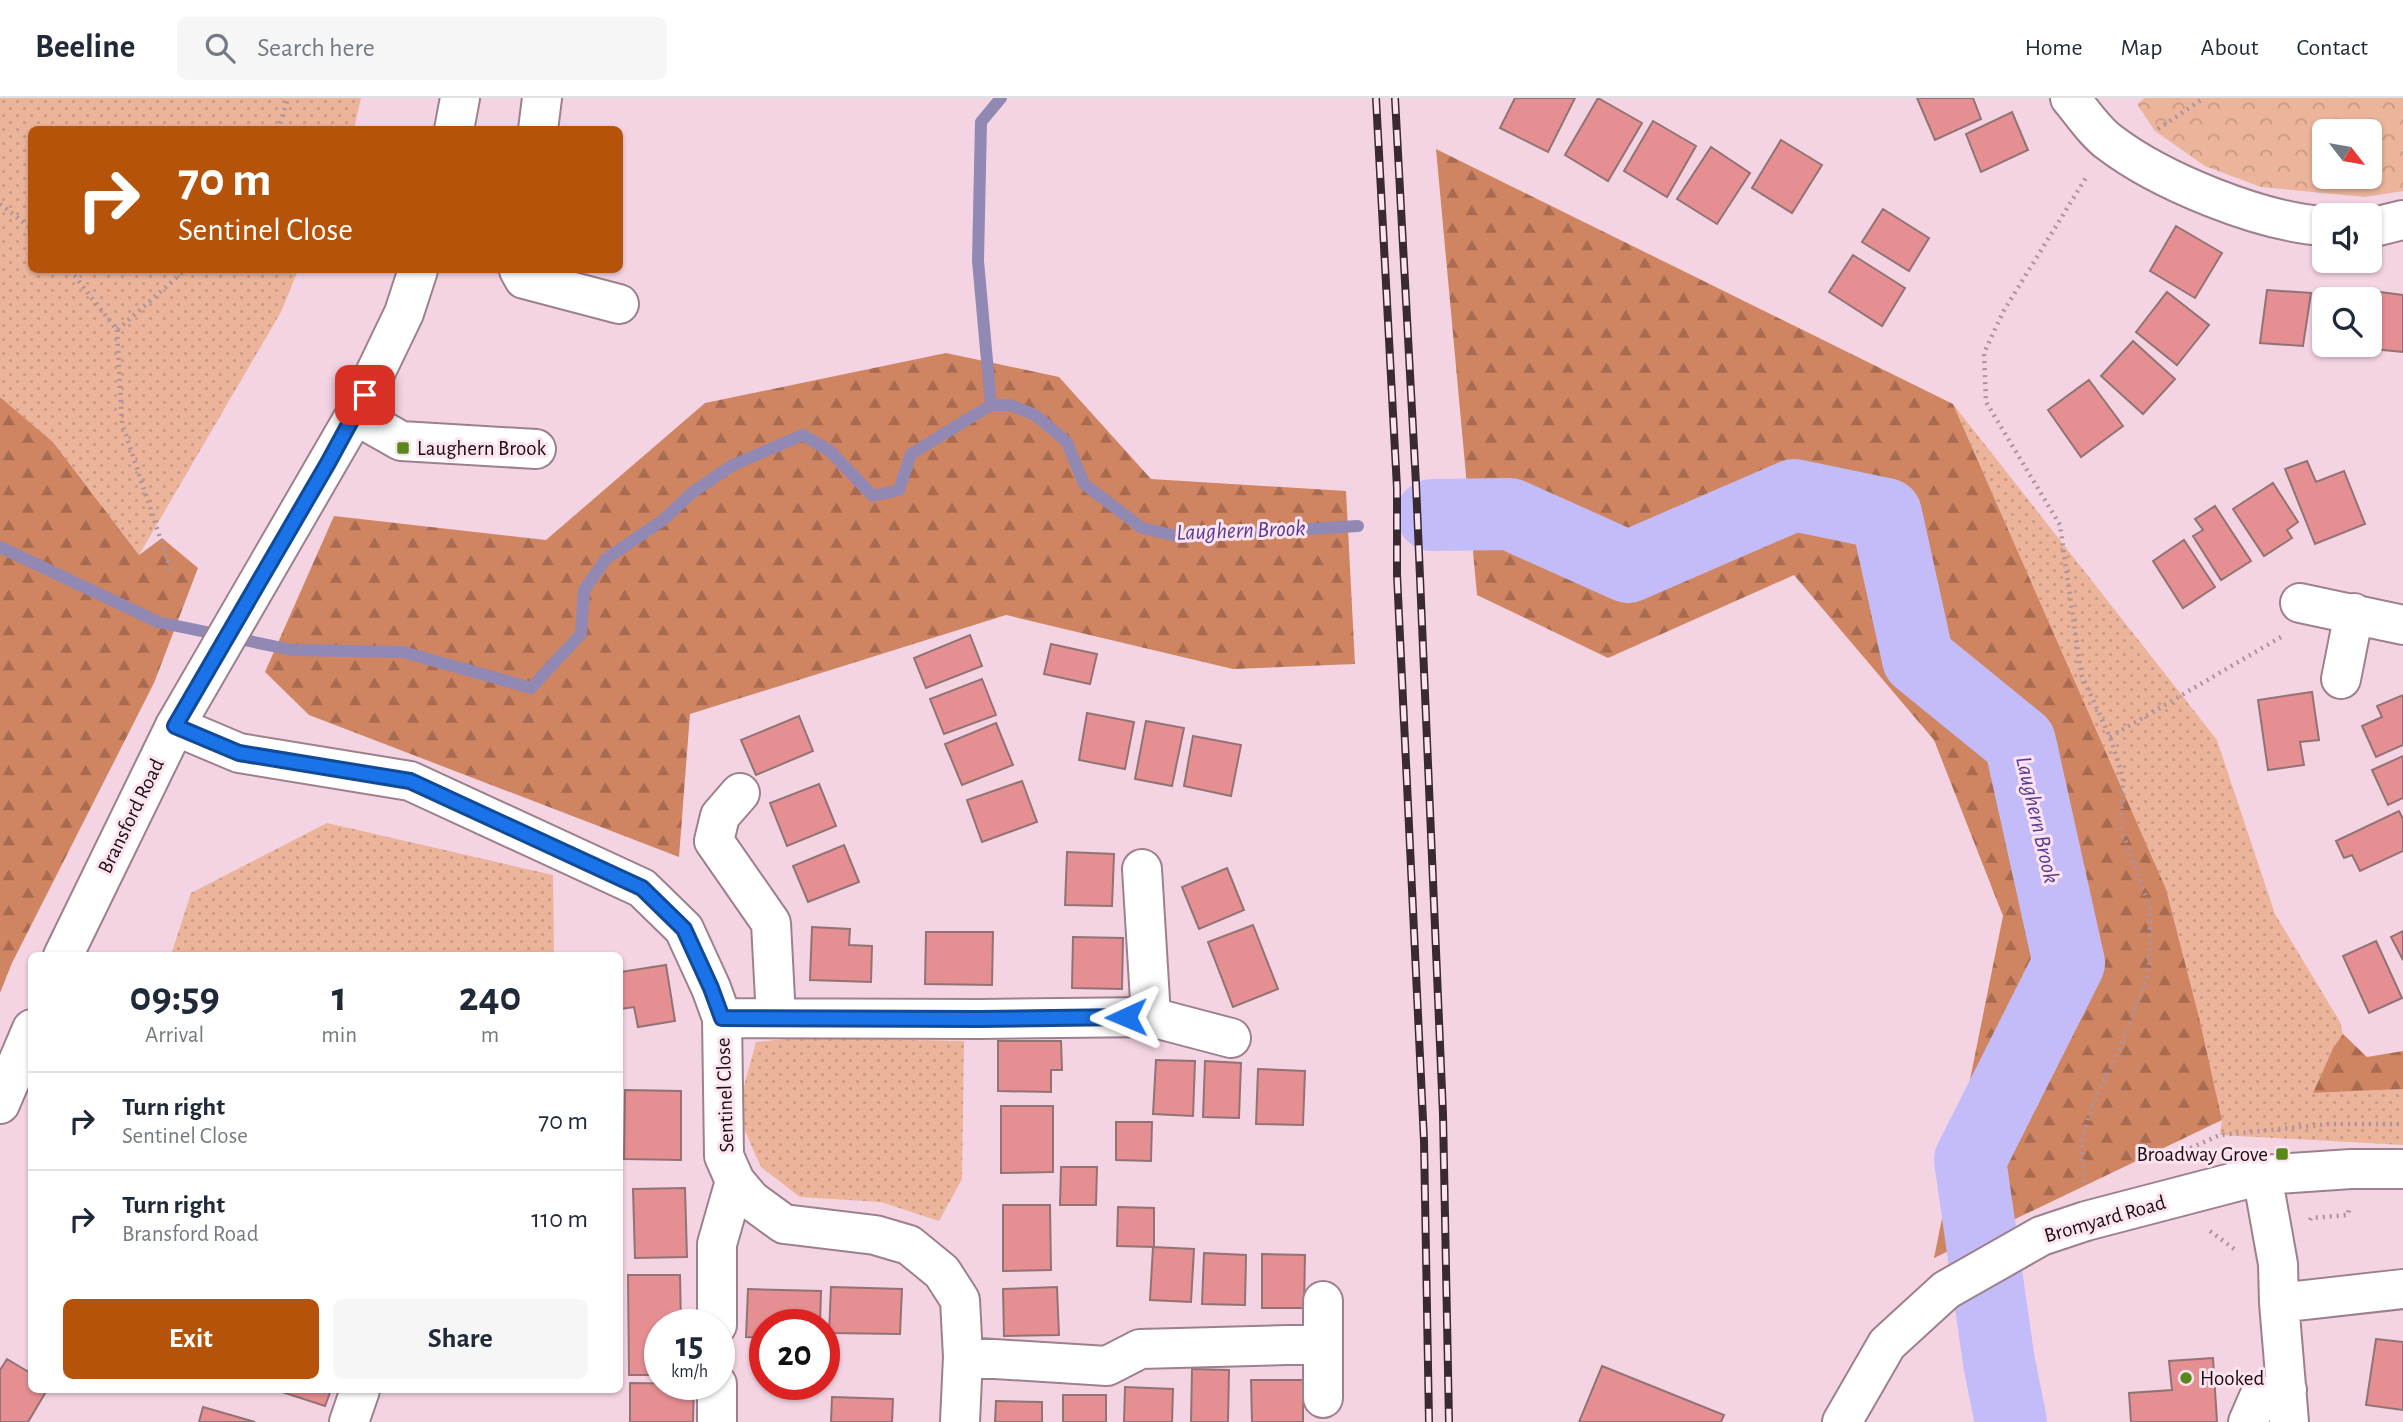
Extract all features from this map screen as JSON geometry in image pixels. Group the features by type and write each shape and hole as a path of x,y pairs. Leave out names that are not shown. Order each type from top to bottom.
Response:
{"street":[{"path":"455,126 460,98"},
{"path":"538,126 542,98"},
{"path":"2070,98 2108,142 2193,190 2298,225 2312,226"},
{"path":"2382,225 2403,220"},
{"name":"Bransford Road","path":"65,952 175,726 355,415 404,313 417,273"},
{"path":"521,273 524,279 619,304"},
{"path":"355,415 401,440 536,449"},
{"path":"2300,603 2403,625"},
{"path":"2341,678 2354,613"},
{"name":"Sentinel Close","path":"175,726 239,753 410,781 642,888 684,929 722,1018 724,1156 734,1181 751,1200 784,1224 875,1235 909,1245 942,1272 960,1300 963,1357 960,1422"},
{"path":"740,793 720,816 714,841 771,923 776,1018"},
{"path":"1142,869 1151,1017"},
{"path":"722,1018 1151,1017 1231,1038"},
{"path":"0,1104 28,1038"},
{"name":"Bromyard Road","path":"1842,1422 1887,1344 1946,1290 2041,1236 2086,1221 2262,1175 2351,1169 2403,1169"},
{"path":"2248,1422 2258,1399 2288,1406 2278,1264 2262,1175"},
{"path":"717,1309 717,1244 734,1181"},
{"path":"2279,1303 2403,1289"},
{"path":"1323,1301 1323,1398"},
{"path":"963,1357 1107,1366 1140,1349 1323,1344"},
{"path":"349,1422 359,1393"},
{"path":"717,1400 717,1422"}],"path":[{"path":"279,126 288,98"},
{"path":"2086,1221 2081,1143 2092,1106 2120,1048 2149,972 2150,908 2121,828 2123,777 2110,737 2081,674 2060,525 1986,402 1984,353 2003,312 2108,142"},
{"path":"0,204 28,226"},
{"path":"72,273 117,330 122,423 171,571"},
{"path":"117,330 183,273"},
{"path":"2110,737 2287,633 2300,603"}],"green space":[{"path":"0,98 361,98 355,126 28,126 28,273 297,273 281,312 139,555 53,442 0,397"},
{"path":"2145,98 2403,98 2403,191 2365,197 2261,187 2205,166 2155,131 2137,104"},
{"path":"1436,149 1953,404 2166,889 2222,1120 1934,1258 2003,916 1934,740 1794,575 1608,658 1477,595"},
{"path":"946,353 1059,377 1151,479 1346,491 1355,664 1233,669 1006,615 690,714 679,857 309,715 265,672 334,516 546,540 705,403"},
{"path":"0,397 53,442 139,555 162,538 198,568 154,683 12,963 0,993"},
{"path":"1953,404 2217,740 2275,914 2340,1022 2343,1034 2333,1048 2313,1093 2403,1089 2403,1145 2220,1135 2222,1120 2166,889"},
{"path":"327,823 553,875 554,952 172,952 191,893"},
{"path":"2343,1034 2367,1057 2403,1051 2403,1089 2313,1093 2333,1048"},
{"path":"797,1038 964,1041 962,1179 939,1221 881,1202 800,1197 761,1167 741,1122 743,1090 756,1042"}],"building":[{"path":"1515,98 1575,98 1548,152 1500,128"},
{"path":"1598,98 1642,123 1608,181 1565,155"},
{"path":"1917,98 1973,98 1981,119 1935,140"},
{"path":"2012,112 2028,150 1981,172 1966,134"},
{"path":"1653,121 1696,146 1667,197 1624,171"},
{"path":"1781,140 1822,165 1792,213 1752,188"},
{"path":"1711,147 1750,173 1717,224 1677,199"},
{"path":"1883,209 1929,238 1909,271 1862,242"},
{"path":"2176,226 2222,253 2195,298 2150,271"},
{"path":"1853,255 1905,288 1882,326 1829,292"},
{"path":"2267,290 2311,293 2303,346 2260,343"},
{"path":"2167,292 2209,325 2177,365 2136,332"},
{"path":"2382,292 2403,295 2403,352 2382,350"},
{"path":"2133,341 2175,379 2143,414 2101,376"},
{"path":"2089,380 2123,426 2081,457 2048,410"},
{"path":"2307,461 2316,482 2344,471 2365,524 2315,544 2285,469"},
{"path":"2273,483 2298,522 2287,530 2292,538 2264,556 2233,509"},
{"path":"2215,506 2251,561 2221,580 2193,536 2203,530 2195,519"},
{"path":"2184,540 2215,587 2183,608 2153,561"},
{"path":"970,635 982,666 926,688 914,658"},
{"path":"1051,644 1097,654 1090,684 1044,674"},
{"path":"982,679 996,715 944,734 930,699"},
{"path":"2312,692 2319,740 2300,742 2304,765 2268,770 2258,700"},
{"path":"2403,695 2403,745 2376,757 2362,726 2382,717 2377,706"},
{"path":"1087,713 1134,722 1125,769 1079,760"},
{"path":"799,716 813,751 756,775 741,740"},
{"path":"1146,721 1184,728 1172,786 1135,779"},
{"path":"996,723 1013,765 962,785 945,744"},
{"path":"1193,736 1241,745 1231,796 1184,786"},
{"path":"2403,756 2403,798 2388,805 2372,770"},
{"path":"1022,781 1037,822 982,842 967,800"},
{"path":"819,784 836,826 787,846 770,803"},
{"path":"2399,811 2403,819 2403,851 2360,871 2352,855 2344,858 2336,841"},
{"path":"844,845 859,882 808,902 793,866"},
{"path":"1067,852 1114,854 1112,906 1065,905"},
{"path":"1227,868 1244,910 1199,929 1182,887"},
{"path":"1253,925 1278,989 1233,1007 1208,942"},
{"path":"812,927 850,929 849,945 872,946 871,982 810,980"},
{"path":"2403,931 2403,960 2391,937"},
{"path":"926,932 993,932 992,985 925,984"},
{"path":"1073,937 1123,938 1122,989 1072,988"},
{"path":"2376,941 2402,998 2369,1013 2343,956"},
{"path":"666,965 675,1021 638,1027 634,1007 623,1009 623,972"},
{"path":"998,1041 1061,1041 1062,1070 1051,1070 1051,1092 998,1091"},
{"path":"1156,1060 1195,1061 1193,1116 1153,1114"},
{"path":"1205,1061 1241,1063 1239,1118 1203,1117"},
{"path":"1258,1069 1305,1071 1303,1125 1256,1124"},
{"path":"625,1090 681,1091 681,1160 624,1159"},
{"path":"1001,1106 1053,1106 1053,1172 1001,1173"},
{"path":"1116,1122 1152,1122 1151,1161 1116,1160"},
{"path":"1061,1167 1097,1167 1096,1205 1060,1205"},
{"path":"685,1188 687,1257 635,1258 633,1189"},
{"path":"1003,1205 1050,1205 1051,1270 1003,1271"},
{"path":"1118,1207 1154,1208 1154,1247 1117,1246"},
{"path":"1153,1247 1194,1249 1191,1302 1150,1300"},
{"path":"1204,1253 1246,1255 1245,1305 1202,1304"},
{"path":"1262,1254 1305,1255 1304,1308 1262,1308"},
{"path":"628,1275 680,1275 681,1309 644,1309 644,1375 629,1375"},
{"path":"831,1287 902,1289 900,1334 840,1333 840,1309 830,1309"},
{"path":"1057,1287 1059,1335 1004,1336 1003,1289"},
{"path":"748,1289 821,1291 820,1309 749,1309 749,1337 746,1337"},
{"path":"2376,1339 2403,1342 2403,1410 2366,1405"},
{"path":"2213,1358 2217,1422 2131,1422 2129,1393 2172,1390 2169,1361"},
{"path":"7,1359 28,1372 28,1393 45,1393 28,1422 0,1422 0,1370"},
{"path":"1602,1366 1724,1415 1721,1422 1579,1422"},
{"path":"1192,1369 1229,1370 1228,1422 1191,1422"},
{"path":"1251,1380 1303,1380 1303,1422 1252,1422"},
{"path":"630,1383 644,1383 644,1400 694,1400 693,1422 630,1422"},
{"path":"1125,1387 1173,1389 1172,1422 1124,1422"},
{"path":"285,1393 330,1393 325,1406"},
{"path":"1063,1395 1106,1395 1106,1422 1063,1422"},
{"path":"840,1397 893,1399 892,1422 831,1422 832,1400 840,1400"},
{"path":"996,1401 1042,1402 1042,1422 995,1422"},
{"path":"203,1407 255,1422 199,1422"}],"waterway":[{"path":"991,405 978,261 981,122 1001,98"},
{"name":"Laughern Brook","path":"0,547 158,622 292,650 403,652 531,688 581,634 584,590 606,559 663,520 693,492 733,465 803,435 830,451 873,496 899,490 911,454 991,405 1010,405 1035,415 1067,442 1084,484 1142,528 1181,537 1358,526"},
{"name":"Laughern Brook","path":"1432,515 1510,514 1628,567 1794,495 1886,514 1918,659 2020,742 2069,963 1970,1160 1999,1362 2011,1422"}],"railway":[{"path":"1376,98 1397,488 1397,574 1424,1141 1429,1422"},
{"path":"1395,98 1416,484 1443,1114 1449,1422"}],"place":[{"name":"Laughern Brook","path":"403,448"},
{"name":"Broadway Grove","path":"2282,1154"},
{"name":"Hooked","path":"2186,1378"}],"route":[{"path":"365,395 175,726 239,753 410,781 642,888 684,929 722,1018 1126,1017"}]}
